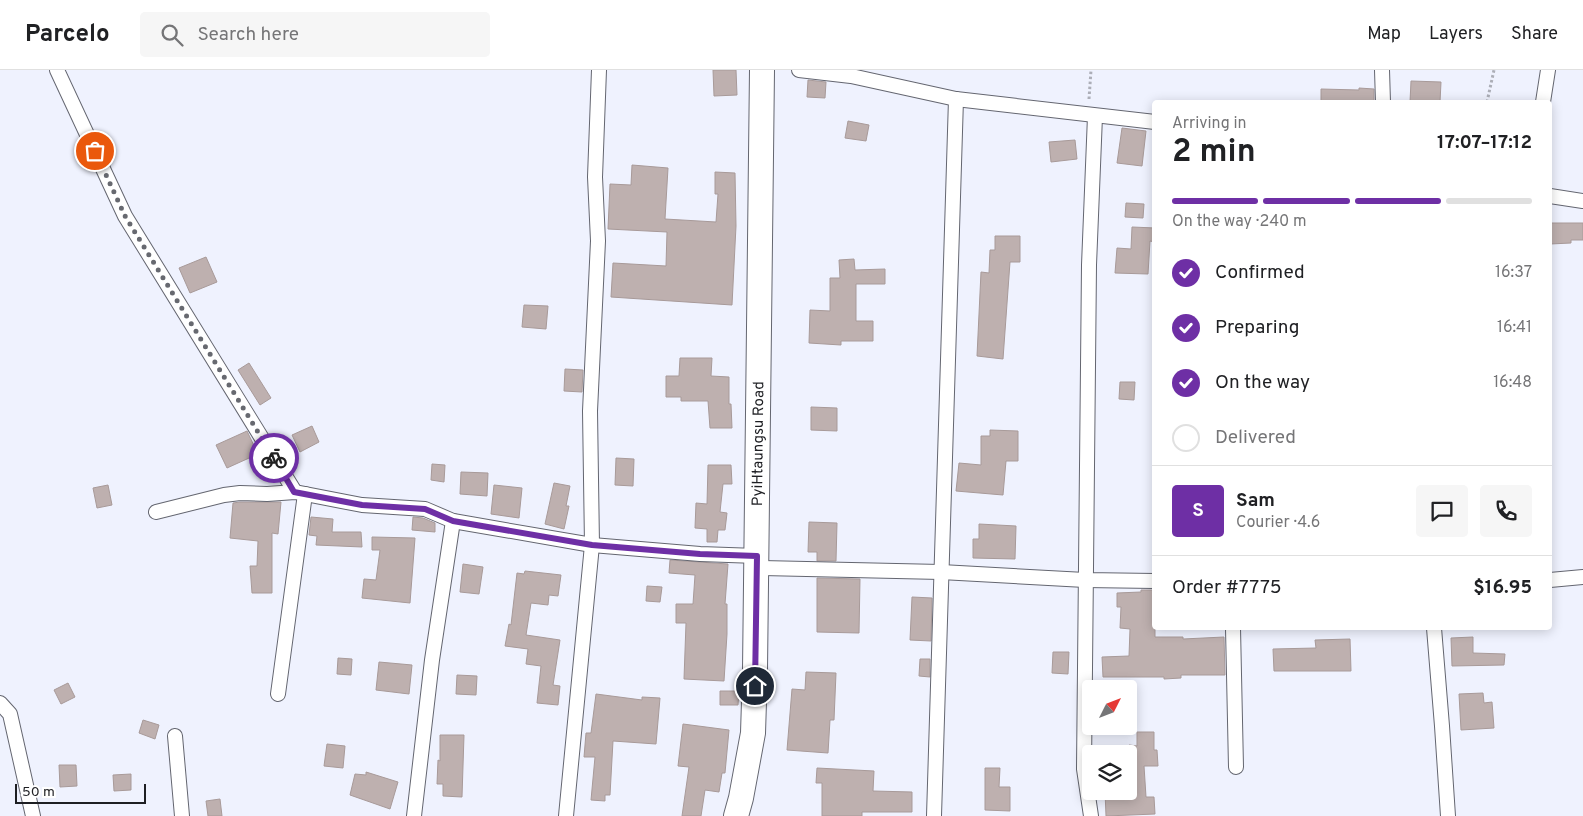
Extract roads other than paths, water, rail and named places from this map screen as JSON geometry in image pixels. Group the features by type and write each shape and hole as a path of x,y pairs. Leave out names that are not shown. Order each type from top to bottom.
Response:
{"highway":[{"name":"PyiHtaungsu Road","path":"736,816 753,733 757,562 762,70"}],"street":[{"path":"57,70 125,216 300,493 278,694"},
{"path":"566,816 592,545 590,411 598,241 596,177 600,70"},
{"path":"798,70 850,76 956,99 1152,122"},
{"path":"1382,70 1383,100"},
{"path":"1543,100 1548,70"},
{"path":"934,816 956,99"},
{"path":"1091,115 1084,769 1091,816"},
{"path":"1552,196 1583,201"},
{"path":"156,512 224,495 240,493 300,493 362,505 425,509 453,521 592,545 700,554 757,562 1085,580 1152,581"},
{"path":"414,816 432,660 453,521"},
{"path":"1552,580 1583,577"},
{"path":"1233,630 1236,768"},
{"path":"1434,630 1448,816"},
{"path":"0,703 10,714 33,816"},
{"path":"175,736 182,816"}]}
